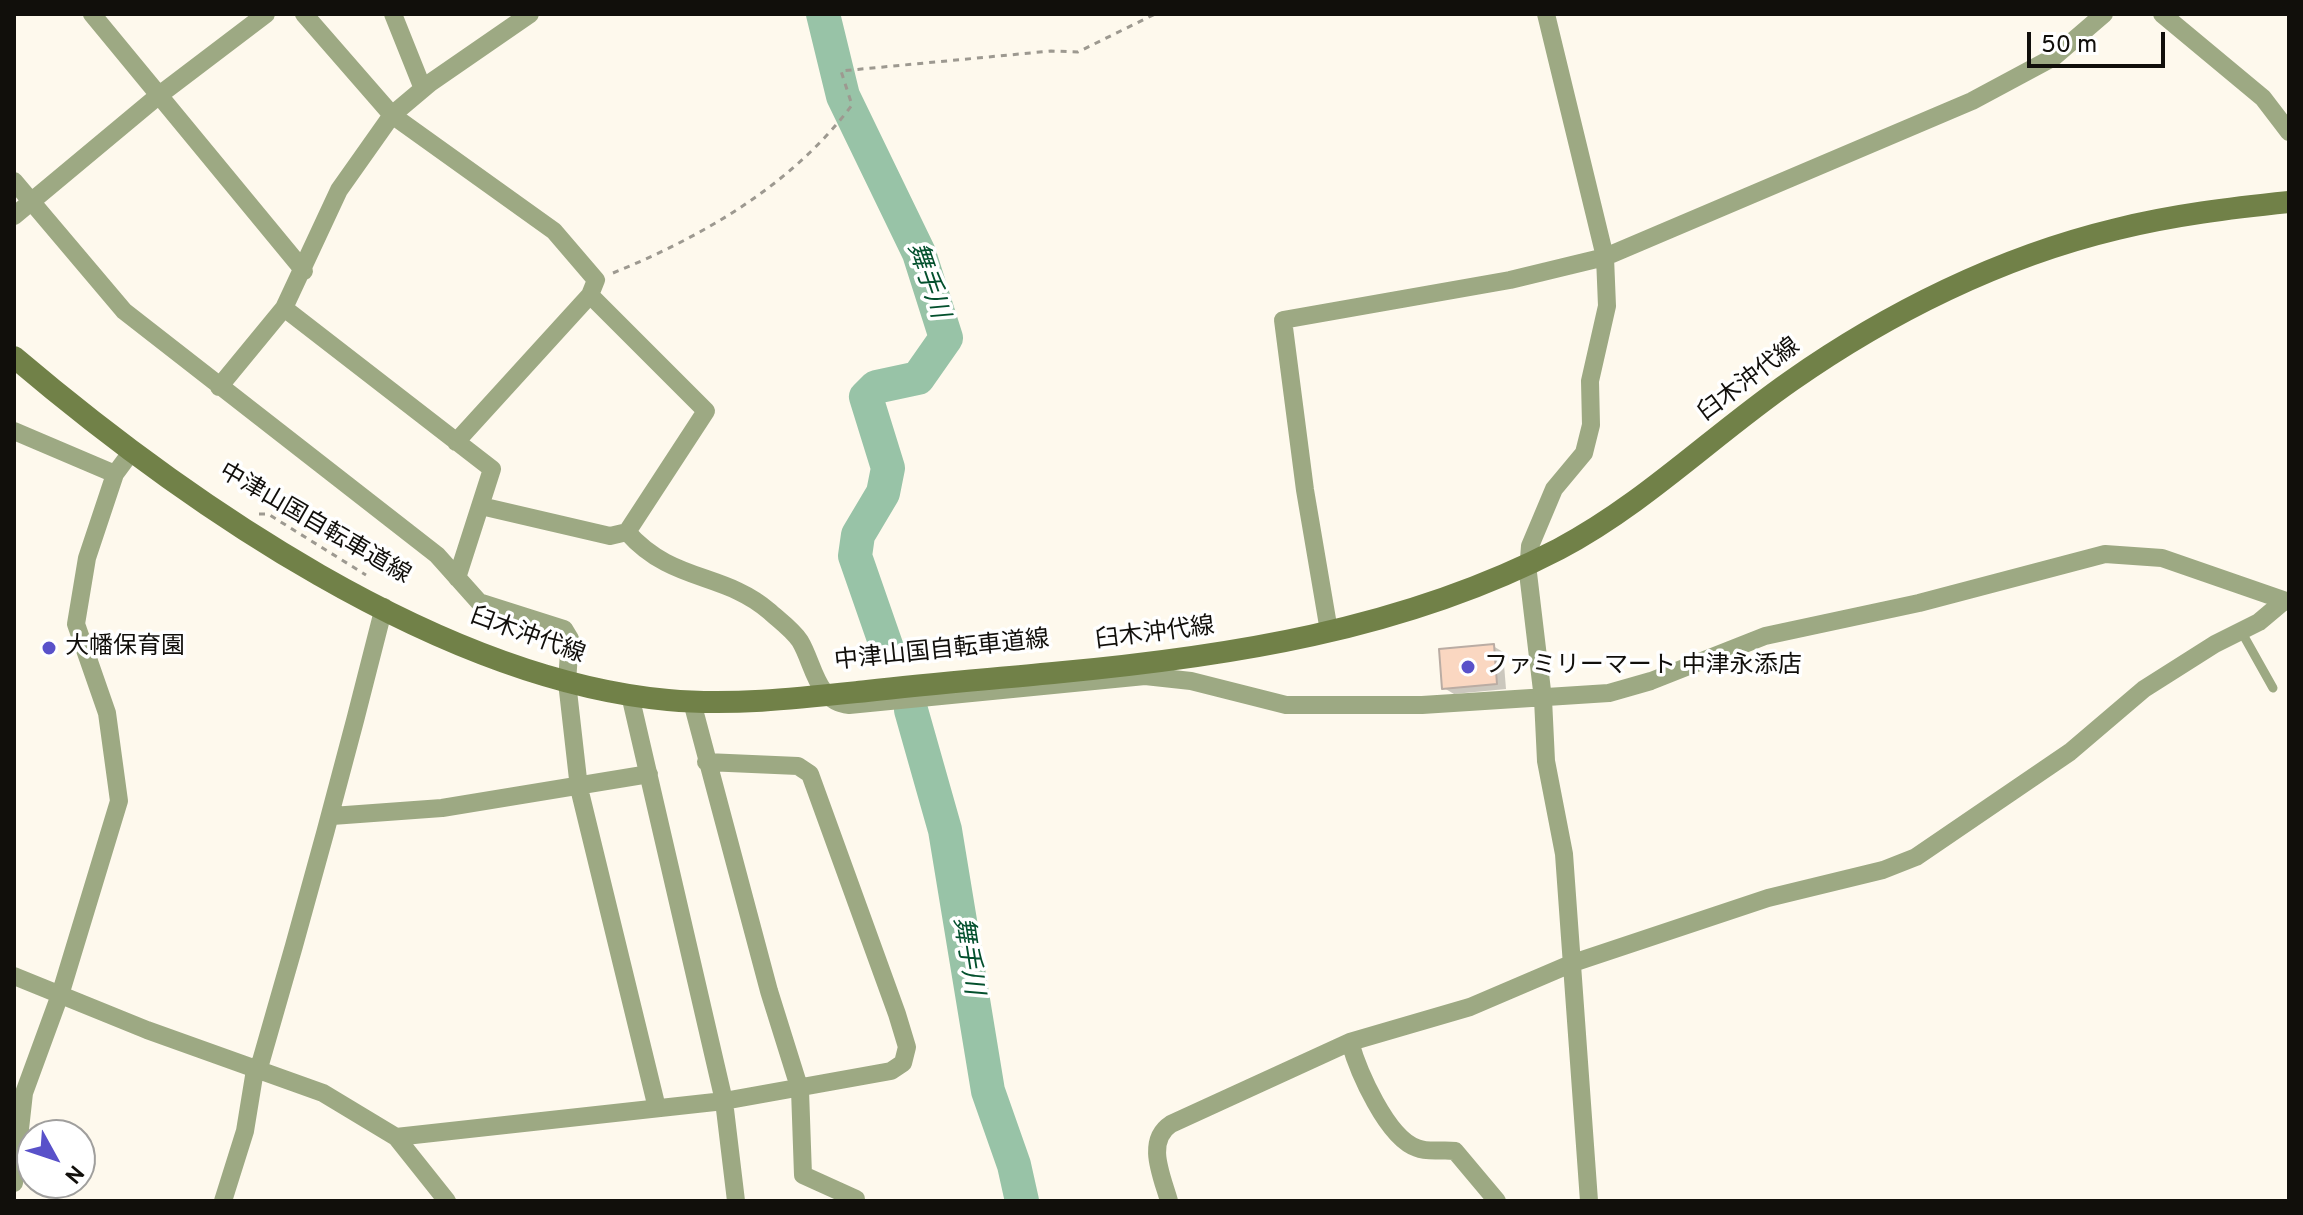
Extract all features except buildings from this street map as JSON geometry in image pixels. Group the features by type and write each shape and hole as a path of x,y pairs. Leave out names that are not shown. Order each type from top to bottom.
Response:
{"main road":[{"name":"臼木沖代線","path":"14,357 88,420 297,562 430,630 567,682 630,695 692,702 827,696 1163,662 1329,631 1447,596 1530,563 1607,522 1785,385 1851,341 1924,301 2019,260 2119,228 2197,213 2289,202"}],"street":[{"path":"92,14 304,271"},
{"path":"14,216 158,96 266,14"},
{"path":"304,14 392,115 554,231 593,288 706,411 627,532 610,536 481,506"},
{"path":"393,14 423,89"},
{"path":"219,387 284,308 304,271 339,190 392,115 423,89 530,14"},
{"path":"1546,14 1605,257 1607,306 1590,381 1591,425 1584,453 1554,489 1530,546 1546,761 1564,854 1589,1201"},
{"path":"1329,631 1305,490 1283,320 1510,280 1605,257 1972,101 2054,57 2104,14"},
{"path":"2162,14 2263,98 2289,132"},
{"path":"14,181 124,311 437,555 479,602 564,629 570,639 567,682 579,788 657,1108"},
{"path":"456,442 593,288"},
{"path":"284,308 492,469 457,578"},
{"path":"14,431 115,474"},
{"path":"14,1183 24,1093 61,992 119,801 107,713 76,624 87,558 115,474 132,451"},
{"path":"627,532 640,546 669,567 736,590 759,602 798,639 817,682 827,696 849,705 1145,676 1191,681 1286,705 1422,705 1543,699 1633,688 1765,636 1919,603 2105,554 2149,555 2170,560 2287,602"},
{"path":"1169,1201 1156,1141 1162,1130 1350,1042 1470,1007 1573,963 1768,898 1883,870 1916,857 2070,752 2144,689 2287,602"},
{"path":"223,1201 245,1131 255,1070 261,1061 303,905 332,816 384,607"},
{"path":"630,695 724,1101 736,1201"},
{"path":"692,702 706,762 800,1090 803,1175 856,1199"},
{"path":"396,1137 800,1090 891,1071 903,1063 907,1047 869,929 810,774 798,766 706,762"},
{"path":"332,816 442,808 579,788 649,774"},
{"path":"14,976 61,992 147,1030 323,1093 396,1137 447,1201"},
{"path":"1350,1042 1367,1087 1407,1144 1426,1151 1455,1151 1497,1201"}],"lane":[{"path":"2241,631 2273,688"}],"path":[{"path":"593,288 685,239 779,183 824,143 852,105 841,71 1036,52 1078,52 1155,14"},
{"name":"中津山国自転車道線","path":"251,513 268,514 371,578"}],"waterway":[{"name":"舞手川","path":"823,14 843,96 919,253 946,338 918,378 876,387 866,397 888,468 883,493 858,535 855,556 887,648"},
{"name":"舞手川","path":"911,710 945,830 988,1091 1014,1165 1022,1201"}],"place":[{"name":"大幡保育園","path":"49,648"},
{"name":"ファミリーマート 中津永添店","path":"1468,667"}]}
